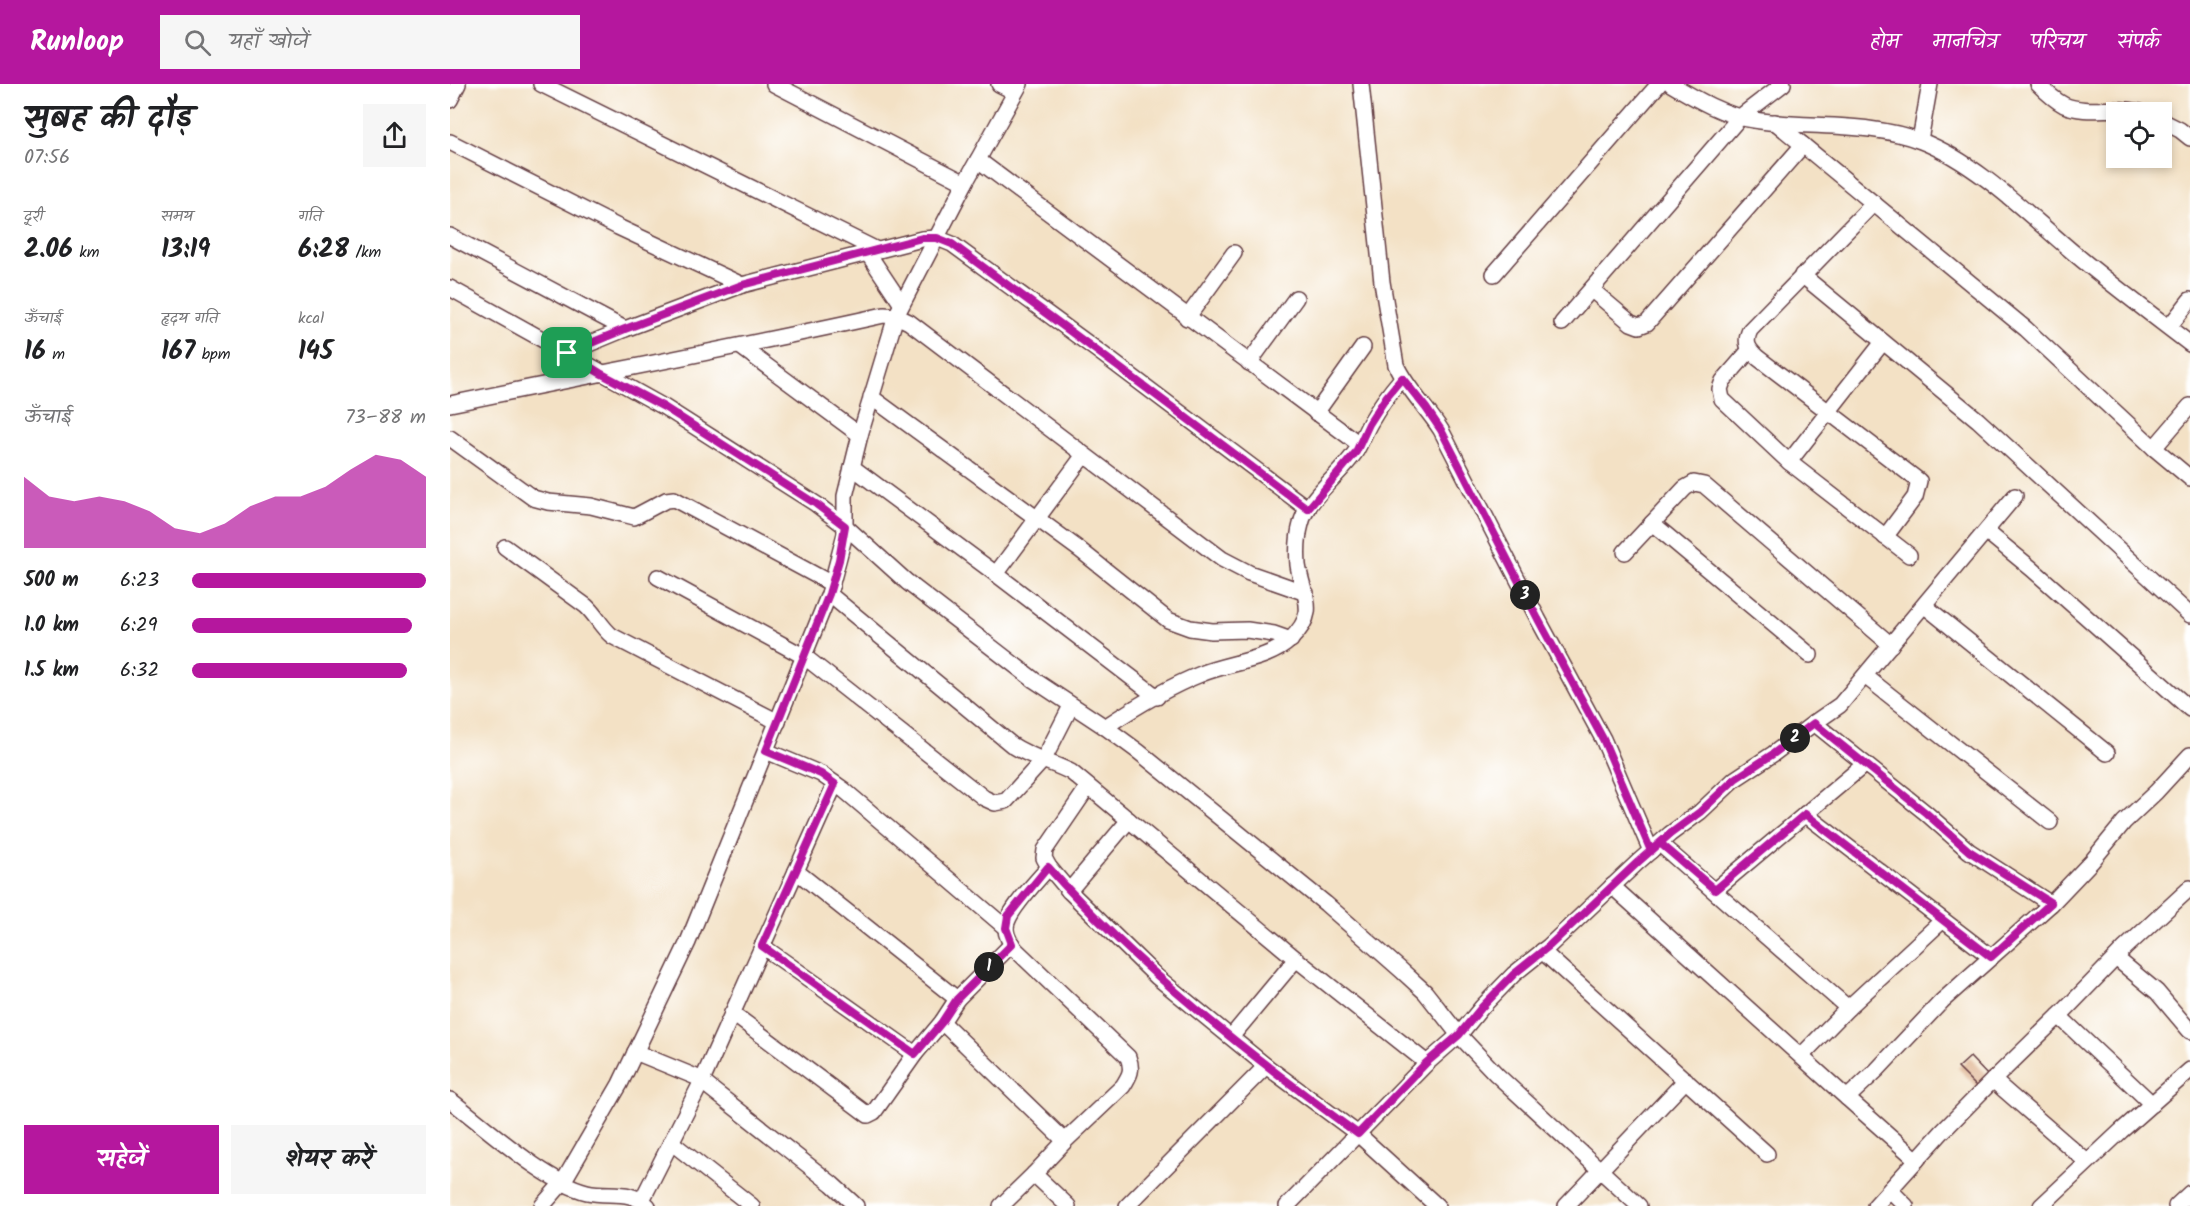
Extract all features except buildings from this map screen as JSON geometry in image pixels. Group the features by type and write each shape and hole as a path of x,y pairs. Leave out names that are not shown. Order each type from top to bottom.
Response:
{"street":[{"path":"450,100 458,84"},
{"path":"541,84 871,251 898,309 909,322 1222,559 1249,573 1306,593"},
{"path":"774,84 964,183"},
{"path":"542,1206 563,1182 586,1145 635,1052 688,942 719,860 805,657 830,589 845,534 845,496 860,435 898,309 964,183 1018,88 999,84"},
{"path":"1361,84 1384,292 1396,365 1402,378 1441,430 1538,619 1603,739 1655,847 1715,890 1848,1008"},
{"path":"1494,274 1659,84"},
{"path":"1671,84 1716,108 1740,117 1876,130 1920,140 1947,153 1982,176 2100,274 2190,344"},
{"path":"1920,140 1930,84"},
{"path":"2038,84 2055,100 2076,109 2106,108"},
{"path":"1562,323 1740,117 1777,86"},
{"path":"1775,122 2026,329 2154,448 2190,478"},
{"path":"2172,126 2190,138"},
{"path":"450,142 618,227 742,285"},
{"path":"1592,290 1631,324 1640,326 1647,323 1803,145"},
{"path":"978,160 1359,444"},
{"path":"1874,203 1750,330 1746,340 1749,351 1919,481 1915,497 1885,537"},
{"path":"450,236 625,329"},
{"path":"567,353 742,285 922,238 937,238 952,244 1308,509"},
{"path":"1188,318 1234,252"},
{"path":"1802,275 1978,420 2190,615"},
{"path":"450,288 664,407 816,504 845,526 907,582 1034,680 1105,727 1326,904 1425,992 1459,1035 1496,1074 1639,1206"},
{"path":"1249,363 1296,298"},
{"path":"2169,327 2190,300"},
{"path":"450,404 741,347 884,315 898,309"},
{"path":"1789,462 1883,342"},
{"path":"741,347 860,435"},
{"path":"1317,413 1363,347"},
{"path":"1749,351 1723,381 1720,389 1722,399 1789,462 1909,555"},
{"path":"1105,727 1128,711 1201,674 1277,650 1291,640 1305,620 1309,607 1299,567 1297,546 1301,521 1308,509 1356,452 1387,396 1402,378"},
{"path":"871,397 1038,519 1168,620 1190,628 1212,631 1247,630 1274,634 1291,640"},
{"path":"2154,448 2190,406"},
{"path":"450,438 532,498 548,502 591,506 634,517 666,500 674,500 830,589 1012,745 1024,753 1044,759 1071,772 1296,959 1426,1063"},
{"path":"996,574 1084,455"},
{"path":"852,467 1156,697"},
{"path":"1625,552 1685,488 1694,483 1704,484 1891,645"},
{"path":"1287,1206 1426,1063 1459,1035 1498,990 1655,847 1700,812 1735,779 1840,705 2015,496"},
{"path":"1652,524 1810,655"},
{"path":"1987,532 2190,709"},
{"path":"505,547 586,606 593,612 603,629 612,636 778,722"},
{"path":"658,577 805,657 984,798 995,802 1006,801 1044,759 1071,706"},
{"path":"1924,606 2107,753"},
{"path":"1865,676 2050,822"},
{"path":"1814,723 1926,813 1969,851 2051,903"},
{"path":"766,751 821,774 835,784 1006,928 1012,944 1128,1057 1132,1067 1130,1076 1123,1086 1001,1206"},
{"path":"1847,1098 1877,1070 1942,1001 2051,903 2092,861 2124,822 2190,756"},
{"path":"1715,890 1865,764"},
{"path":"450,1100 535,1165 563,1182 587,1192 626,1194 645,1203 835,784"},
{"path":"1088,787 1046,850 1044,858 1048,867 1069,891 1157,977 1266,1066 1358,1134 1437,1206"},
{"path":"1805,814 1991,957"},
{"path":"1069,891 1129,820"},
{"path":"1006,928 1008,916 1048,867"},
{"path":"796,871 957,999"},
{"path":"1612,886 1917,1160"},
{"path":"1875,1206 1993,1080 2116,958 2188,894"},
{"path":"1801,1056 1848,1008 1942,920"},
{"path":"732,1013 868,1115 874,1112 957,999 1012,944"},
{"path":"762,946 915,1054"},
{"path":"1542,951 1767,1154"},
{"path":"2116,958 2157,992 2190,1031"},
{"path":"1230,1037 1296,959"},
{"path":"2059,1016 2152,1104"},
{"path":"942,1022 1065,1141"},
{"path":"635,1052 702,1081 832,1184 856,1206"},
{"path":"1127,1206 1266,1066"},
{"path":"2042,1206 2087,1162 2190,1070"},
{"path":"1566,1206 1686,1080"},
{"path":"1993,1080 2087,1162"},
{"path":"671,1142 752,1206"},
{"path":"1034,1174 1068,1206"},
{"path":"1890,1190 1906,1206"},
{"path":"2176,1206 2190,1193"}],"route":[{"path":"567,353 664,407 816,504 845,526 839,560 829,594 766,751 821,774 835,784 762,946 915,1054 942,1022 957,999 1012,944 1006,928 1008,916 1048,867 1069,891 1176,994 1266,1066 1358,1134 1426,1063 1459,1035 1514,974 1549,946 1579,915 1638,862 1651,851 1670,834 1700,812 1735,779 1814,723 1926,813 1969,851 2020,886 2051,903 1991,957 1805,814 1715,890 1660,843 1651,851 1603,739 1538,619 1441,430 1402,378 1369,424 1356,452 1308,509 952,244 937,238 922,238 875,249 742,285 567,353"}]}
